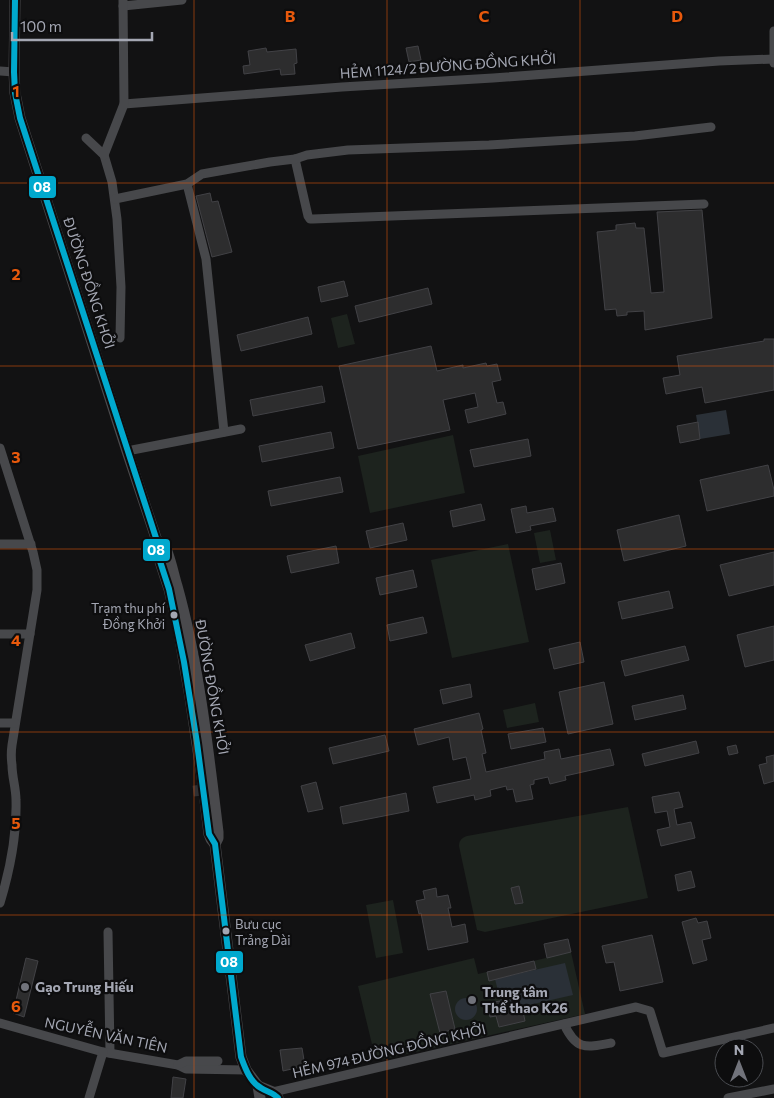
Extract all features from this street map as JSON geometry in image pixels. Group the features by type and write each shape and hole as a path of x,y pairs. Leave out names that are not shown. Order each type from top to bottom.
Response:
{"main road":[{"name":"ĐƯỜNG ĐỒNG KHỞI","path":"15,0 14,72 15,93 20,118 157,541 156,549 169,589 179,636 197,743 201,781"},
{"name":"ĐƯỜNG ĐỒNG KHỞI","path":"157,541 164,546 179,593 198,685 218,832 215,844"},
{"name":"ĐƯỜNG ĐỒNG KHỞI","path":"204,804 209,834 215,844 242,1057 246,1070 259,1092 272,1096"}],"street":[{"path":"104,155 124,104 123,3 182,0"},
{"path":"774,31 774,63"},
{"name":"HẺM 1124/2 ĐƯỜNG ĐỒNG KHỞI","path":"124,104 342,87 719,61 774,59"},
{"path":"0,72 14,72"},
{"path":"114,199 187,184 202,174 295,159 307,155 348,150 635,136 710,127"},
{"path":"86,138 104,155 112,182 121,287 120,338"},
{"path":"295,159 310,219 704,204"},
{"path":"187,184 206,258 224,432"},
{"path":"127,451 241,429"},
{"path":"0,448 31,544 38,577 11,757 16,814 4,871 0,903"},
{"path":"0,544 31,544"},
{"path":"0,634 30,634"},
{"path":"0,723 15,723"},
{"path":"89,1098 107,1052 108,932"},
{"name":"HẺM 974 ĐƯỜNG ĐỒNG KHỞI","path":"272,1096 636,1007 650,1011 662,1051 666,1053 774,1028"},
{"name":"NGUYỄN VĂN TIÊN","path":"0,1023 107,1052 178,1065 188,1069 246,1070"},
{"path":"564,1024 569,1035 581,1046 593,1047 611,1043"},
{"name":"NGUYỄN VĂN TIÊN","path":"178,1065 186,1061 218,1061"},
{"path":"728,1098 774,1089"}],"shaded area":[{"path":"347,314 355,344 338,348 331,318"},
{"path":"726,410 730,434 700,439 696,415"},
{"path":"453,435 465,493 370,513 358,456"},
{"path":"550,530 556,560 540,563 534,533"},
{"path":"508,544 529,642 452,658 431,560"},
{"path":"535,703 539,722 507,728 503,710"},
{"path":"628,807 648,898 485,932 477,930 459,846 462,839 467,836"},
{"path":"393,900 403,953 376,958 366,905"},
{"name":"Trung tâm Thể thao K26","path":"571,952 585,1014 376,1061 358,986 474,958 478,974"},
{"path":"565,963 573,995 503,1011 495,979"},
{"path":"466,998 474,1001 477,1009 474,1017 466,1020 458,1017 455,1009 458,1001"}],"building":[{"path":"418,46 421,60 409,62 406,48"},
{"path":"266,48 267,52 296,49 297,63 294,64 295,74 281,75 280,69 244,74 243,66 250,65 248,51"},
{"path":"210,193 212,202 218,201 232,252 212,257 196,196"},
{"path":"702,210 712,318 645,330 644,311 627,312 627,315 617,316 616,309 605,310 597,232 616,230 616,225 635,223 636,228 644,228 651,293 664,292 657,212"},
{"path":"344,281 348,296 321,302 318,287"},
{"path":"428,288 432,304 359,322 355,306"},
{"path":"308,317 312,334 241,351 237,335"},
{"path":"764,339 774,339 774,390 705,403 702,387 666,394 663,378 680,375 677,356 764,341"},
{"path":"431,346 437,371 463,365 463,368 486,363 487,366 497,364 501,380 492,382 497,403 503,402 506,414 468,423 465,410 478,407 475,393 443,400 450,430 358,449 339,366"},
{"path":"322,386 325,402 253,416 250,400"},
{"path":"698,422 700,439 680,443 677,426"},
{"path":"331,432 334,448 262,462 259,446"},
{"path":"528,439 531,456 474,467 470,450"},
{"path":"768,465 774,496 707,511 700,480"},
{"path":"340,477 343,492 271,506 268,491"},
{"path":"481,504 485,520 453,527 450,511"},
{"path":"526,506 527,513 553,508 556,521 530,526 531,530 516,533 511,509"},
{"path":"679,515 686,546 624,561 617,530"},
{"path":"403,523 407,540 370,548 366,531"},
{"path":"336,546 339,563 291,573 287,556"},
{"path":"774,552 774,585 729,596 720,565"},
{"path":"561,563 565,583 536,590 532,569"},
{"path":"413,570 417,587 380,595 376,578"},
{"path":"669,591 673,608 622,619 618,602"},
{"path":"423,617 427,633 390,641 387,625"},
{"path":"774,626 774,660 745,667 737,635"},
{"path":"351,633 355,648 310,661 305,645"},
{"path":"580,642 584,662 554,669 549,649"},
{"path":"685,646 689,660 625,676 621,661"},
{"path":"604,682 613,724 568,734 559,692"},
{"path":"470,684 472,697 443,704 440,690"},
{"path":"683,695 686,709 635,720 632,706"},
{"path":"479,713 486,753 482,754 486,772 545,759 544,752 559,749 561,759 610,749 614,765 565,776 566,780 550,784 548,777 534,780 534,784 530,785 533,799 516,802 513,789 507,790 506,786 490,790 491,796 475,800 474,795 437,803 433,787 471,779 466,757 453,760 449,737 418,745 414,729"},
{"path":"543,728 546,742 511,749 508,734"},
{"path":"385,735 389,751 333,764 329,748"},
{"path":"696,741 699,753 645,766 642,754"},
{"path":"736,745 738,753 729,755 727,747"},
{"path":"774,755 774,781 764,784 759,765 767,763 766,757"},
{"path":"316,782 323,809 308,812 301,786"},
{"path":"679,792 683,807 674,809 677,825 691,822 695,838 661,846 657,830 670,827 667,811 655,813 652,797"},
{"path":"406,793 409,811 343,824 340,807"},
{"path":"691,871 695,887 678,891 675,875"},
{"path":"519,886 523,903 515,904 511,888"},
{"path":"436,888 437,897 448,895 451,908 448,908 452,927 465,924 468,942 428,950 421,913 419,914 416,901 425,899 423,891"},
{"path":"696,918 698,923 707,921 711,938 702,940 707,960 693,964 682,922"},
{"path":"652,935 663,982 620,991 614,962 606,963 602,946"},
{"path":"568,939 571,952 547,958 544,944"},
{"name":"Gạo Trung Hiếu","path":"26,958 38,961 24,1017 13,1013"},
{"path":"534,961 536,969 489,981 487,972"},
{"path":"446,991 455,1029 440,1033 430,994"},
{"path":"500,1001 503,1011 522,1007 525,1021 499,1027 496,1016 490,1017 488,1007 490,1006 489,1003"},
{"path":"302,1048 305,1066 283,1071 280,1050"},
{"path":"173,1077 186,1079 183,1098 171,1098"}],"tunnel":[{"path":"198,785 200,801"}],"transit line":[{"name":"08","path":"15,0 14,72 15,93 20,118 157,541 156,549 169,589 184,662 209,834 215,844 241,1057 248,1074 254,1082 278,1098"}],"place":[{"name":"Trạm thu phí Đồng Khởi","path":"174,615"},
{"name":"Bưu cục Trảng Dài","path":"226,931"},
{"name":"Gạo Trung Hiếu","path":"25,987"},
{"name":"Trung tâm Thể thao K26","path":"472,1000"}]}
